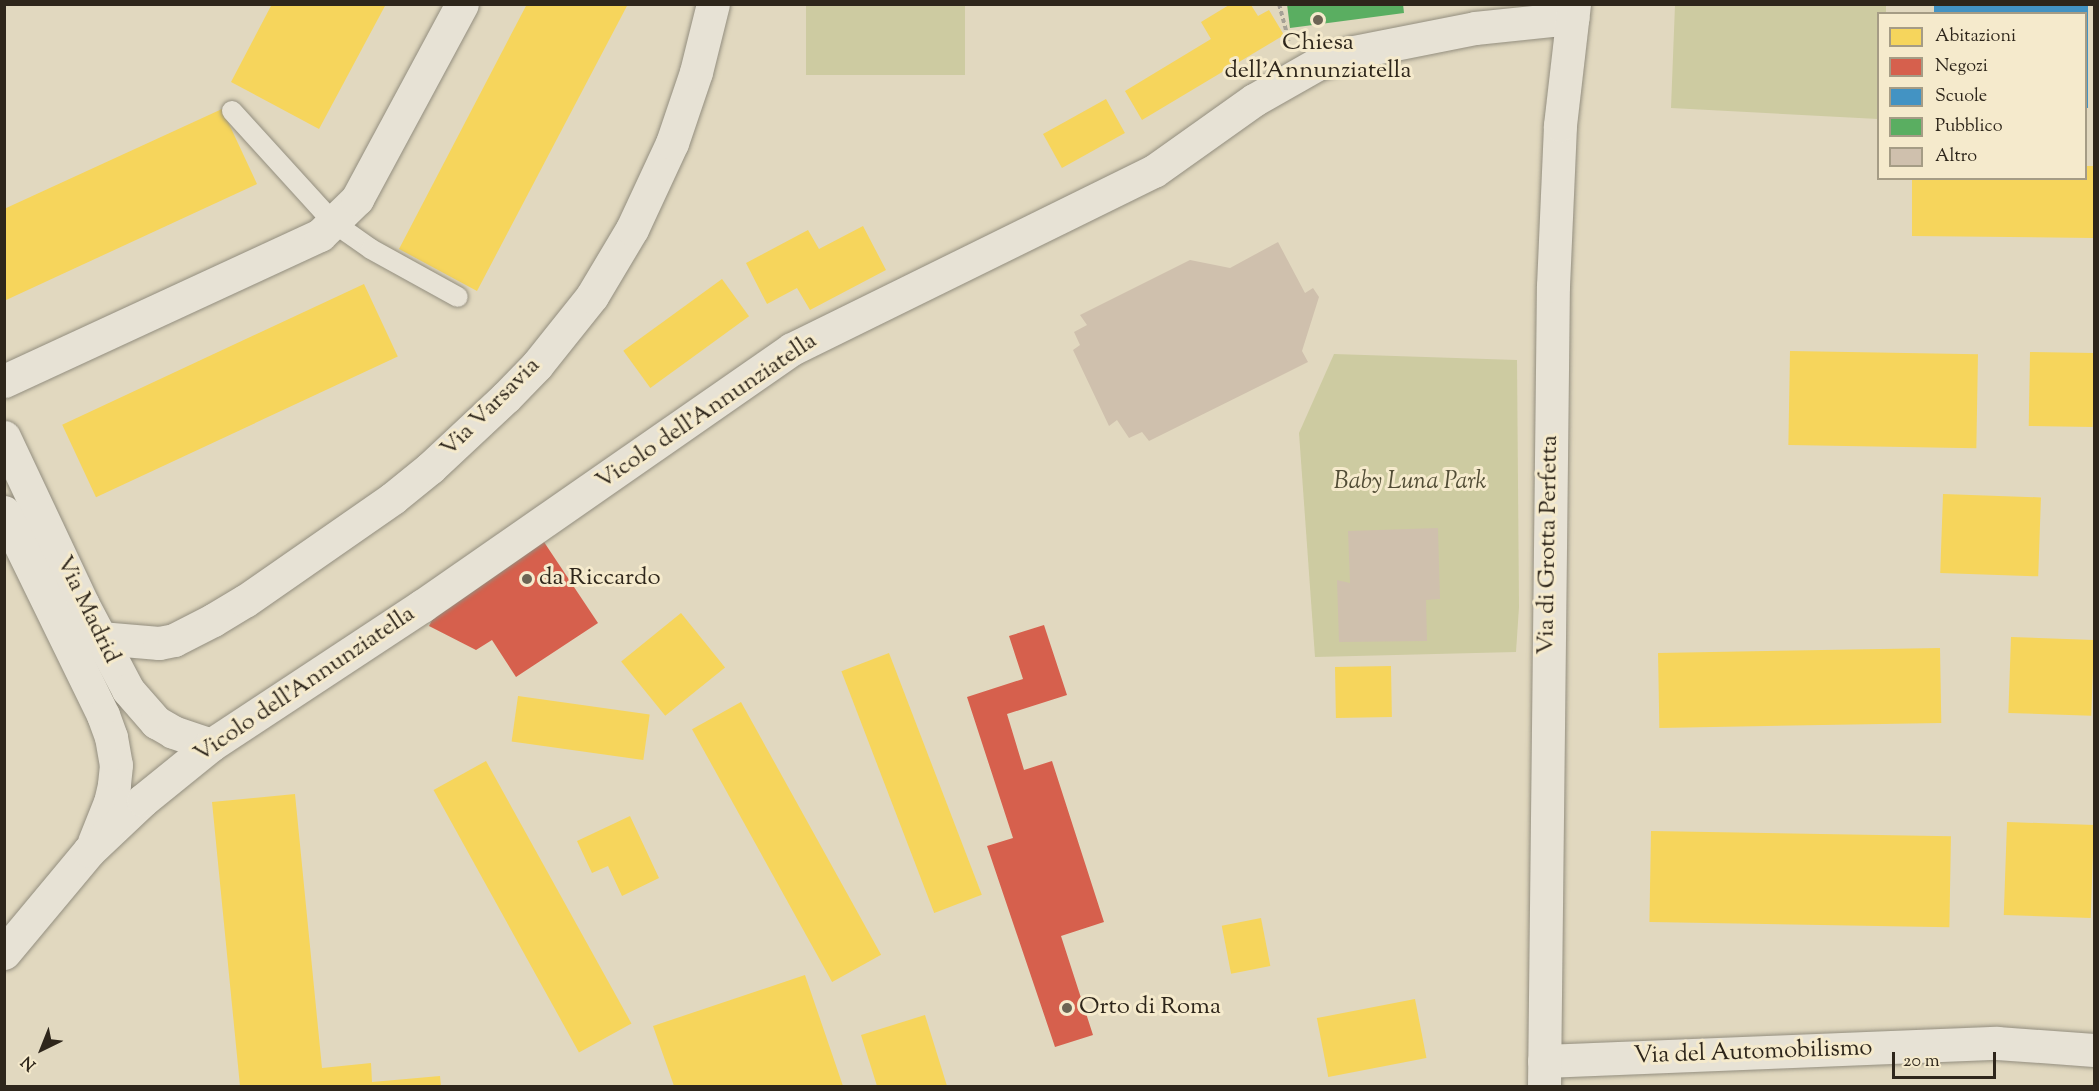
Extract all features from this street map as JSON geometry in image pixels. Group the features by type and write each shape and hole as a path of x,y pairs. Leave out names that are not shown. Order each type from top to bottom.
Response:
{"street":[{"path":"4,381 320,236 357,199 462,4"},
{"name":"Via Varsavia","path":"100,638 159,643 174,640 213,620 393,498 430,468 506,397 537,364 592,296 632,229 672,143 696,72 713,4"},
{"name":"Vicolo dell'Annunziatella","path":"4,954 89,851 143,800 211,745 422,606 792,349 1154,171 1254,100 1317,64 1354,52 1573,11"},
{"name":"Via di Grotta Perfetta","path":"1544,1074 1553,286 1560,125 1573,11"},
{"name":"Via Madrid","path":"4,437 14,484 113,664 140,707 156,722 173,732 211,745"},
{"name":"Via Madrid","path":"4,512 103,715 111,737 116,765 114,785 102,825 89,851"},
{"name":"Via del Automobilismo","path":"1544,1074 1997,1043 2094,1027"},
{"name":"Via del Automobilismo","path":"1997,1043 2094,1050"}],"lane":[{"path":"232,111 334,224 371,249 458,297"}],"green space":[{"path":"806,5 965,5 965,75 806,75"},
{"path":"1675,5 1886,5 1886,12 1877,12 1877,119 1671,108"},
{"name":"Baby Luna Park","path":"1334,354 1517,360 1519,607 1516,652 1315,657 1299,433"}],"building: Abitazioni":[{"path":"272,4 386,4 319,129 231,82"},
{"path":"527,4 628,4 477,291 399,249"},
{"path":"1229,5 1251,5 1258,16 1269,10 1284,35 1142,120 1125,91 1211,39 1201,22"},
{"path":"1106,99 1125,133 1062,168 1043,134"},
{"path":"222,109 257,184 4,301 4,209"},
{"path":"2087,166 2094,166 2094,238 1912,236 1912,180 2087,180"},
{"path":"863,226 886,270 810,310 797,288 767,304 746,263 808,230 819,249"},
{"path":"722,279 749,316 650,388 623,351"},
{"path":"364,284 398,357 96,497 62,425"},
{"path":"1790,351 1978,354 1976,448 1788,445"},
{"path":"2030,352 2094,353 2093,427 2029,426"},
{"path":"1943,494 2041,497 2038,576 1940,573"},
{"path":"681,613 725,667 665,716 621,661"},
{"path":"2011,637 2094,640 2091,716 2008,713"},
{"path":"1940,648 1941,723 1659,728 1658,653"},
{"path":"889,653 982,895 934,913 841,671"},
{"path":"1391,666 1392,717 1336,718 1335,667"},
{"path":"518,696 650,715 643,760 512,742"},
{"path":"741,702 881,955 832,982 692,729"},
{"path":"486,761 631,1023 579,1052 434,790"},
{"path":"295,794 322,1068 371,1063 372,1082 440,1076 441,1086 240,1086 212,802"},
{"path":"630,816 659,878 622,896 608,866 592,873 577,841"},
{"path":"2007,822 2094,825 2091,918 2004,915"},
{"path":"1651,831 1951,836 1949,927 1649,922"},
{"path":"1261,918 1270,966 1231,974 1222,926"},
{"path":"805,975 843,1086 674,1086 653,1026"},
{"path":"1415,999 1426,1058 1328,1077 1317,1018"},
{"path":"925,1015 947,1086 877,1086 861,1035"}],"building: Negozi":[{"path":"542,539 598,623 516,677 492,640 476,650 429,626 438,608"},
{"path":"1044,625 1067,695 1007,714 1024,770 1052,761 1104,922 1061,936 1093,1035 1055,1047 987,846 1013,838 967,697 1023,679 1009,636"}],"building: Scuole":[{"path":"1934,4 2088,4 2088,108 2087,12 1934,12"}],"building: Pubblico":[{"name":"Chiesa dell'Annunziatella","path":"1287,4 1403,4 1404,13 1290,28"}],"building: Altro":[{"path":"1278,242 1305,293 1313,288 1319,297 1302,351 1308,362 1149,441 1142,432 1129,438 1117,420 1109,426 1073,350 1080,345 1074,332 1087,325 1080,315 1190,260 1230,268"},
{"path":"1438,528 1440,599 1426,600 1427,641 1339,642 1337,580 1350,583 1348,531"}],"place":[{"name":"Chiesa dell'Annunziatella","path":"1318,20"},
{"name":"da Riccardo","path":"527,579"},
{"name":"Orto di Roma","path":"1067,1008"}]}
